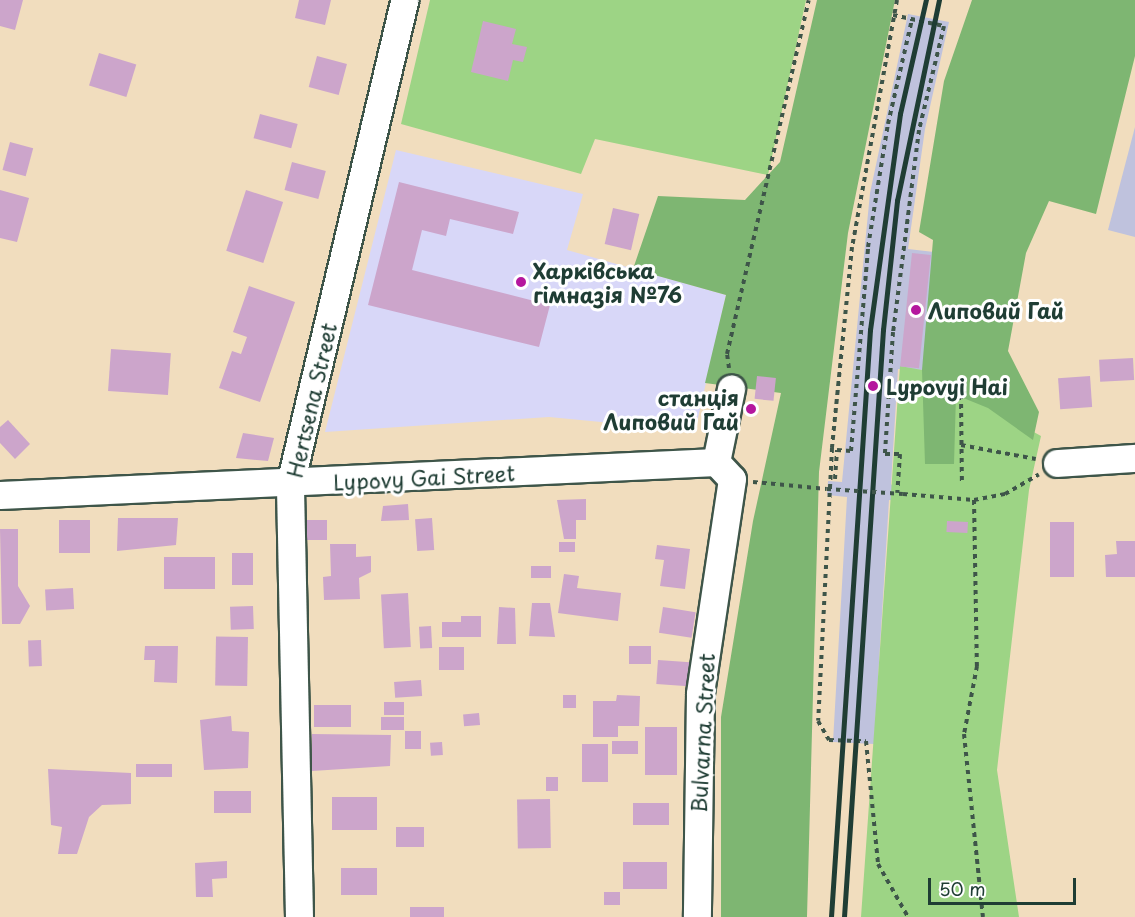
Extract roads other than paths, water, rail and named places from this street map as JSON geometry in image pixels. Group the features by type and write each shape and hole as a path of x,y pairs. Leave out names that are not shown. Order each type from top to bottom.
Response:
{"street":[{"name":"Hertsena Street","path":"300,917 290,484 404,0"},
{"name":"Bulvarna Street","path":"697,917 700,693 731,389"},
{"path":"1057,463 1135,458"},
{"name":"Lypovy Gai Street","path":"0,495 724,470"}],"railway":[{"path":"831,917 870,330 900,114 926,0"},
{"path":"844,917 883,330 897,201 939,0"}],"place":[{"name":"Харківська гімназія №76","path":"521,282"},
{"name":"Липовий Гай","path":"916,310"},
{"name":"Lypovyi Hai","path":"873,386"},
{"name":"станція Липовий Гай","path":"751,409"}]}
